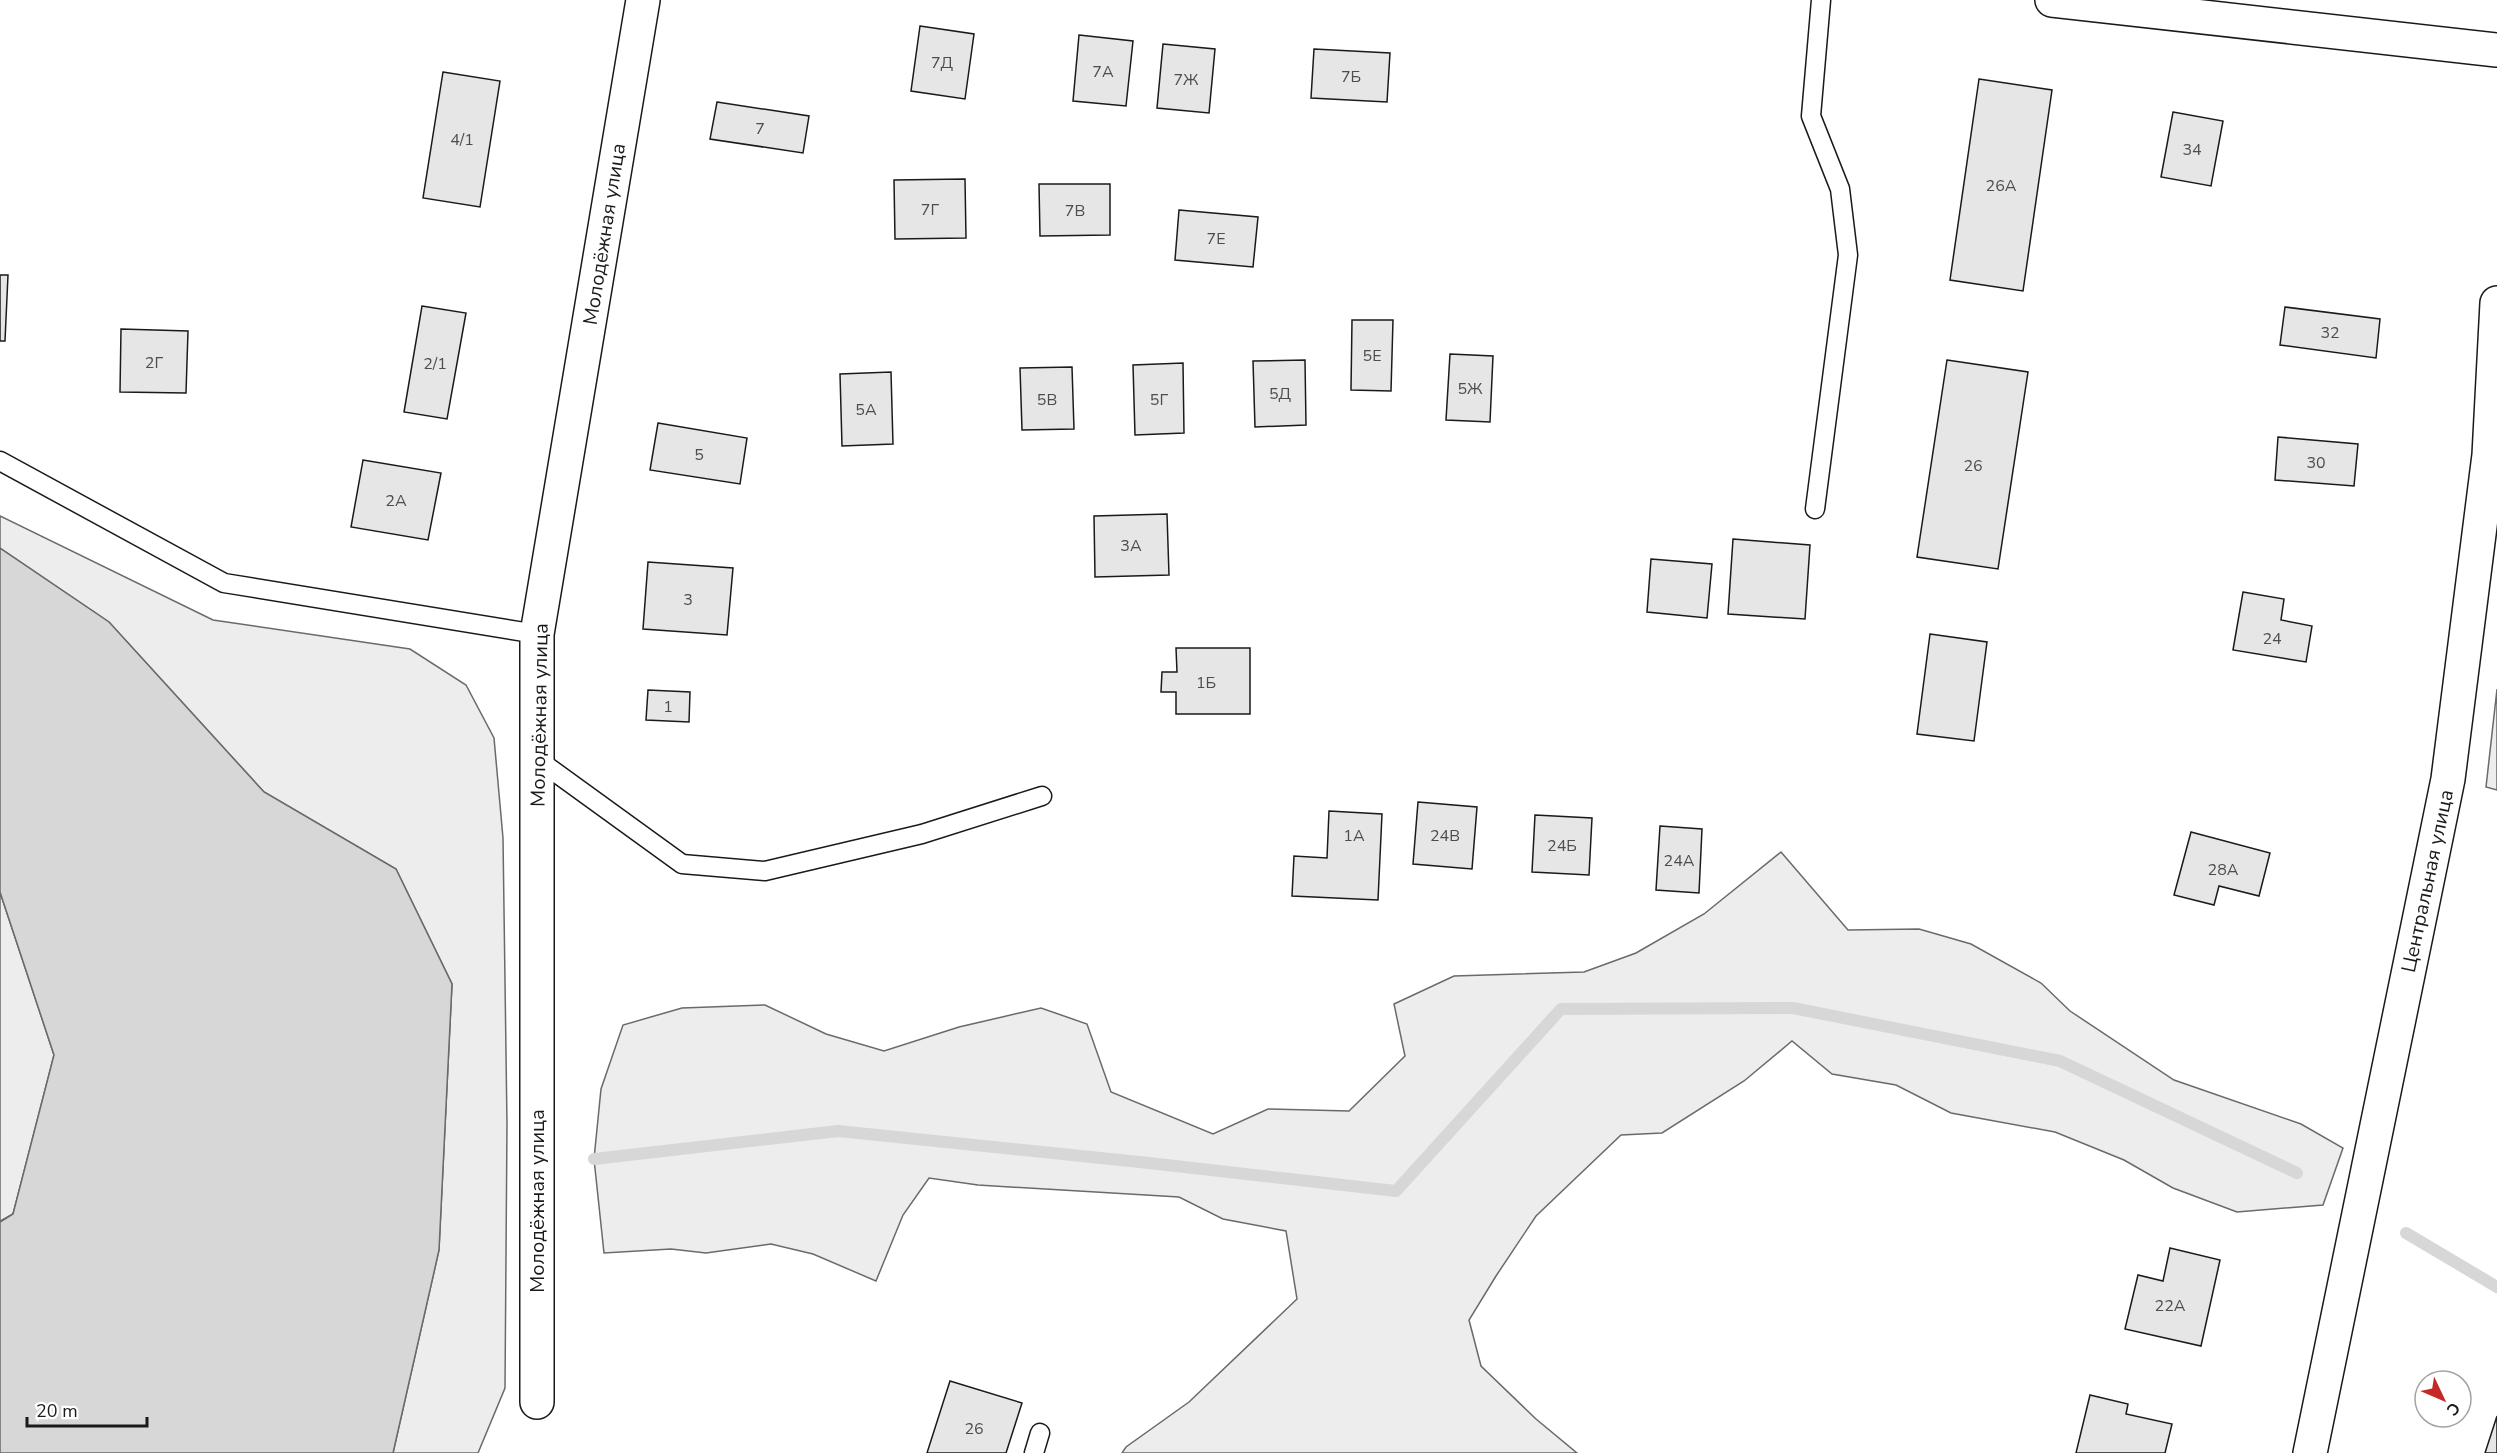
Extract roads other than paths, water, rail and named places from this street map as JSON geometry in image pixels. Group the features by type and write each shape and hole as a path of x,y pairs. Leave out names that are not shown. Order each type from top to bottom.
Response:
{"street":[{"name":"Молодёжная улица","path":"537,1402 537,634 642,0"},
{"path":"2052,0 2497,50"},
{"name":"Центральная улица","path":"2310,1453 2448,779 2489,454 2496,315"}],"lane":[{"path":"1815,509 1848,255 1840,189 1811,116 1821,0"},
{"path":"0,461 224,584 537,634"},
{"path":"537,759 682,864 765,871 922,834 1042,796"},
{"path":"1034,1453 1040,1433"}],"waterway":[{"path":"594,1159 838,1131 1396,1191 1561,1009 1793,1008 2060,1061 2297,1173"},
{"path":"2406,1233 2497,1287"}]}
